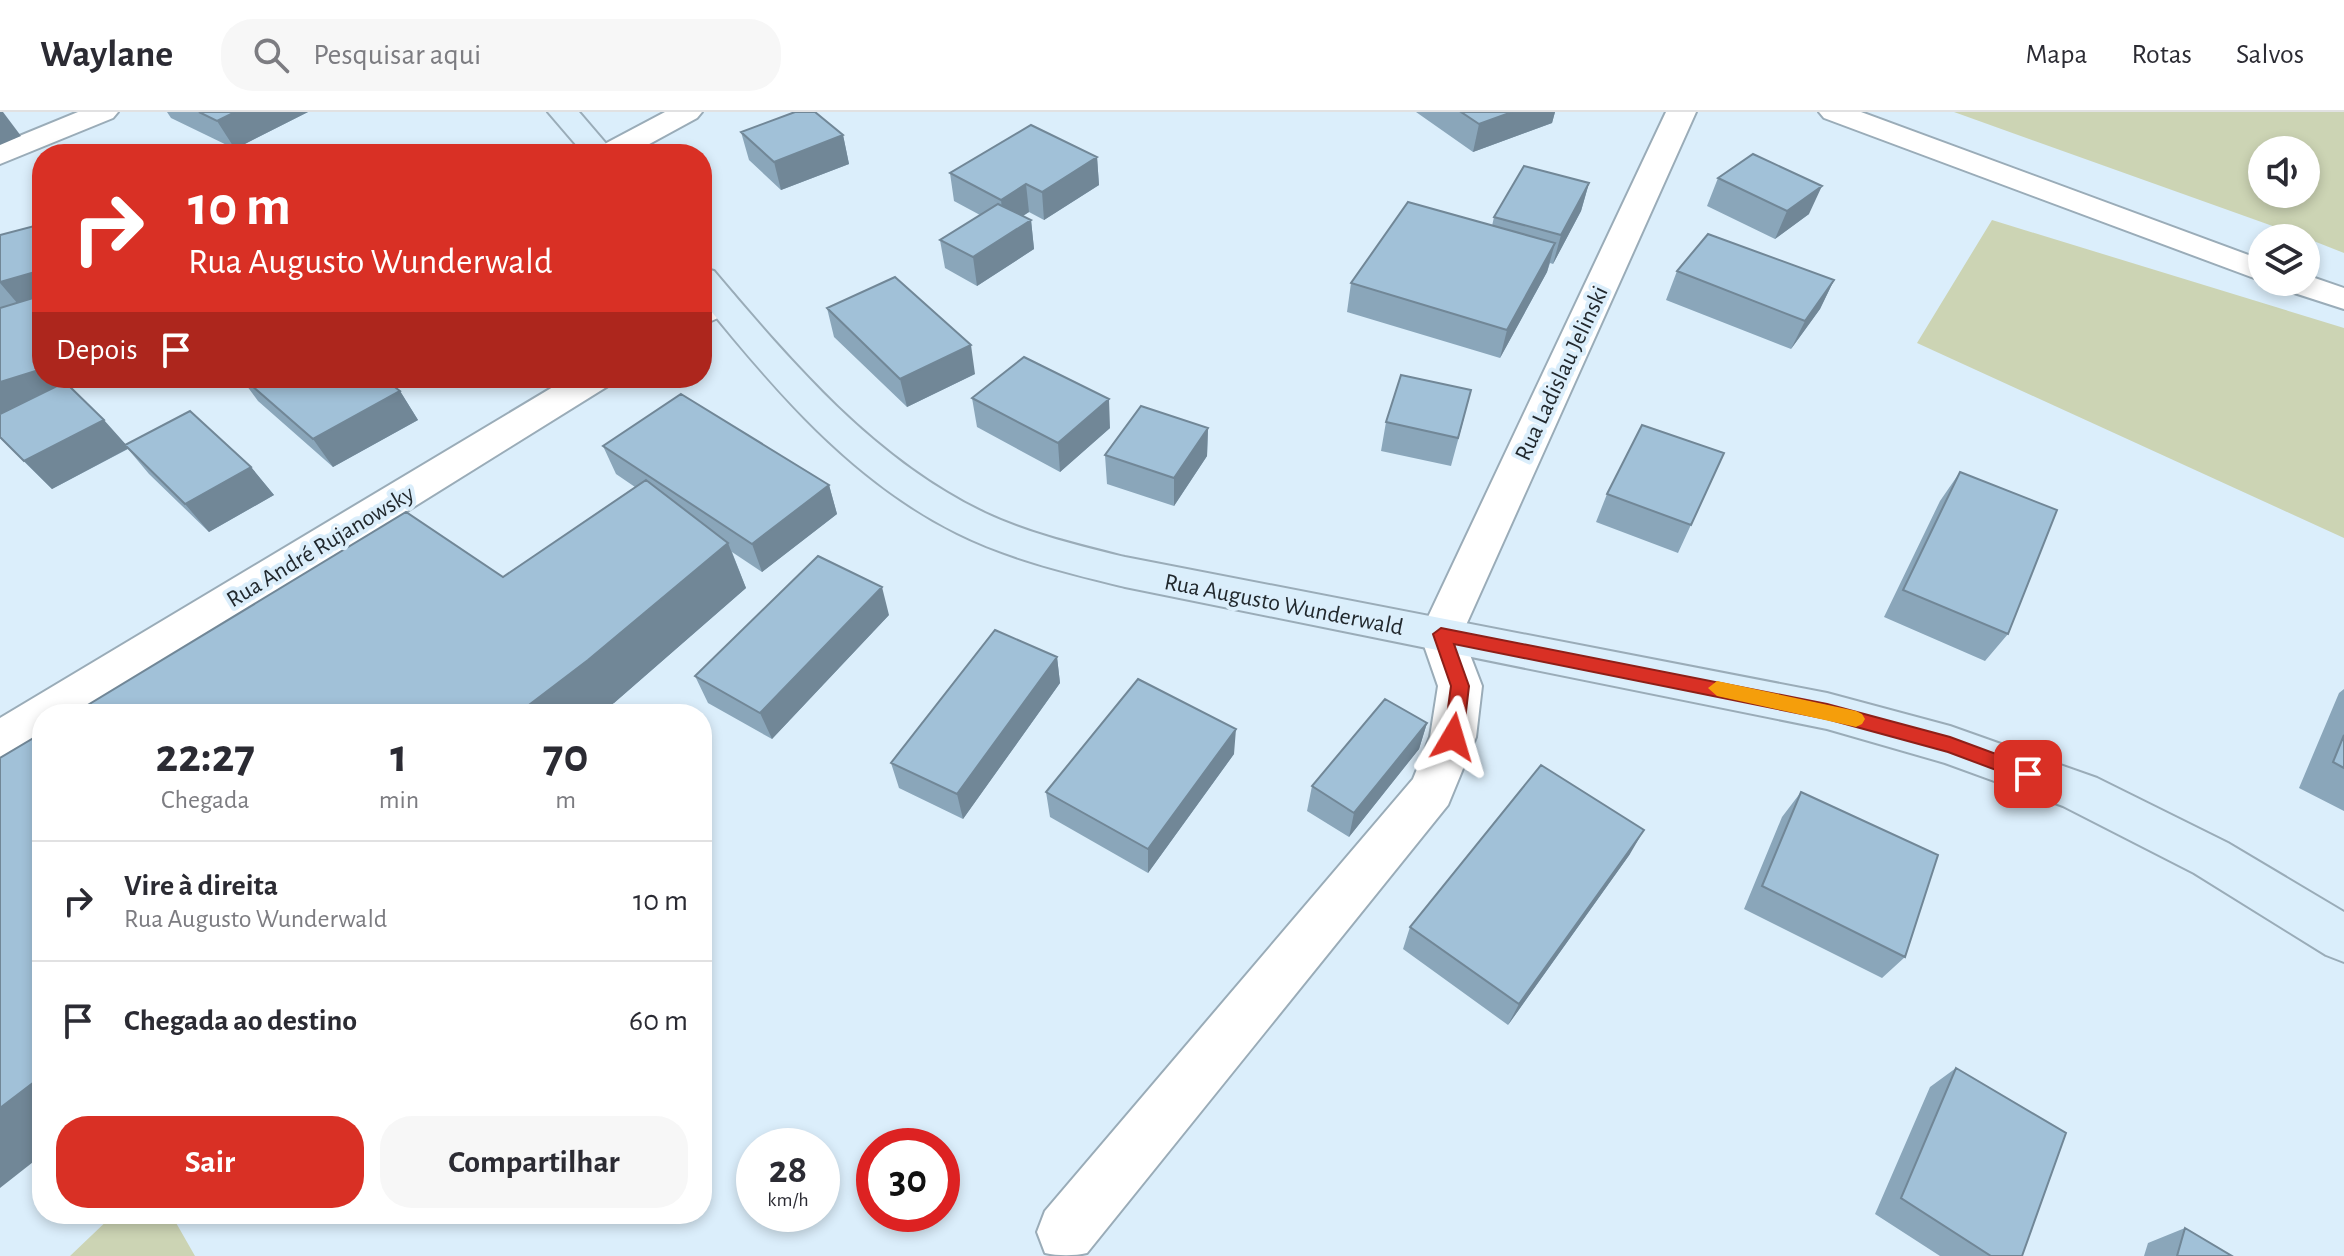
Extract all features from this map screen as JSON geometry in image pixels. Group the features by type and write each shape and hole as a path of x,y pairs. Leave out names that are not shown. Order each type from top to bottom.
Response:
{"main road":[{"path":"563,112 591,144"},
{"name":"Rua Augusto Wunderwald","path":"712,302 850,440 900,479 957,514 1018,543 1133,574 1218,592 1827,711 1950,745 2080,792 2211,858 2344,939"}],"street":[{"path":"0,155 103,112"},
{"path":"627,144 687,112"},
{"name":"Rua Ladislau Jelinski","path":"1441,634 1681,112"},
{"path":"1834,112 2023,185 2248,266"},
{"path":"2320,291 2344,299"},
{"name":"Rua André Rujanowsky","path":"61,704 579,388"},
{"path":"1066,1232 1431,791 1453,737 1460,686 1441,634"},
{"name":"Rua André Rujanowsky","path":"0,741 32,722"}],"green space":[{"path":"1954,112 2344,112 2344,253 2320,244 2320,224 2267,224"},
{"path":"1992,220 2344,328 2344,538 1917,343"},
{"path":"104,1224 177,1224 195,1256 70,1256"}],"building":[{"path":"199,112 235,112 217,121"},
{"path":"795,112 815,112 843,135 774,162 741,132"},
{"path":"1461,112 1512,112 1479,124"},
{"path":"1031,125 1097,157 1042,192 1026,184 1001,200 950,173"},
{"path":"1753,154 1822,186 1787,211 1718,178"},
{"path":"1524,166 1589,183 1561,235 1494,217"},
{"path":"1408,202 1555,243 1507,330 1351,283"},
{"path":"998,204 1031,220 973,257 940,240"},
{"path":"32,227 32,273 0,282 0,235"},
{"path":"1708,234 1834,280 1805,321 1677,271"},
{"path":"895,277 971,345 900,379 827,308"},
{"path":"32,298 32,372 0,382 0,308"},
{"path":"1024,357 1109,399 1058,443 972,398"},
{"path":"1401,375 1471,390 1458,438 1386,422"},
{"path":"53,388 71,388 104,420 24,461 0,437 0,414"},
{"path":"254,388 396,388 400,391 313,439"},
{"path":"681,394 829,485 752,544 603,446"},
{"path":"1141,406 1208,428 1174,478 1105,455"},
{"path":"190,411 251,467 185,504 125,445"},
{"path":"1642,425 1724,453 1691,525 1607,494"},
{"path":"1960,472 2057,510 2008,634 1903,590"},
{"path":"646,480 728,543 530,704 89,704 406,512 503,577"},
{"path":"818,556 882,587 760,713 695,676"},
{"path":"995,630 1057,657 957,794 891,763"},
{"path":"1138,679 1236,729 1148,849 1046,792"},
{"path":"1385,699 1427,723 1354,813 1312,786"},
{"path":"2344,735 2344,768 2333,762"},
{"path":"32,739 32,1084 0,1108 0,758"},
{"path":"1541,765 1644,830 1519,1004 1410,927"},
{"path":"1801,792 1938,855 1905,957 1762,886"},
{"path":"1956,1068 2066,1133 2022,1256 1991,1256 1901,1198"},
{"path":"2185,1228 2232,1256 2177,1256"}],"slow traffic":[{"path":"1717,688 1856,719"}],"route":[{"path":"1453,737 1460,686 1441,634 1827,711 1950,745 2028,774"}]}
